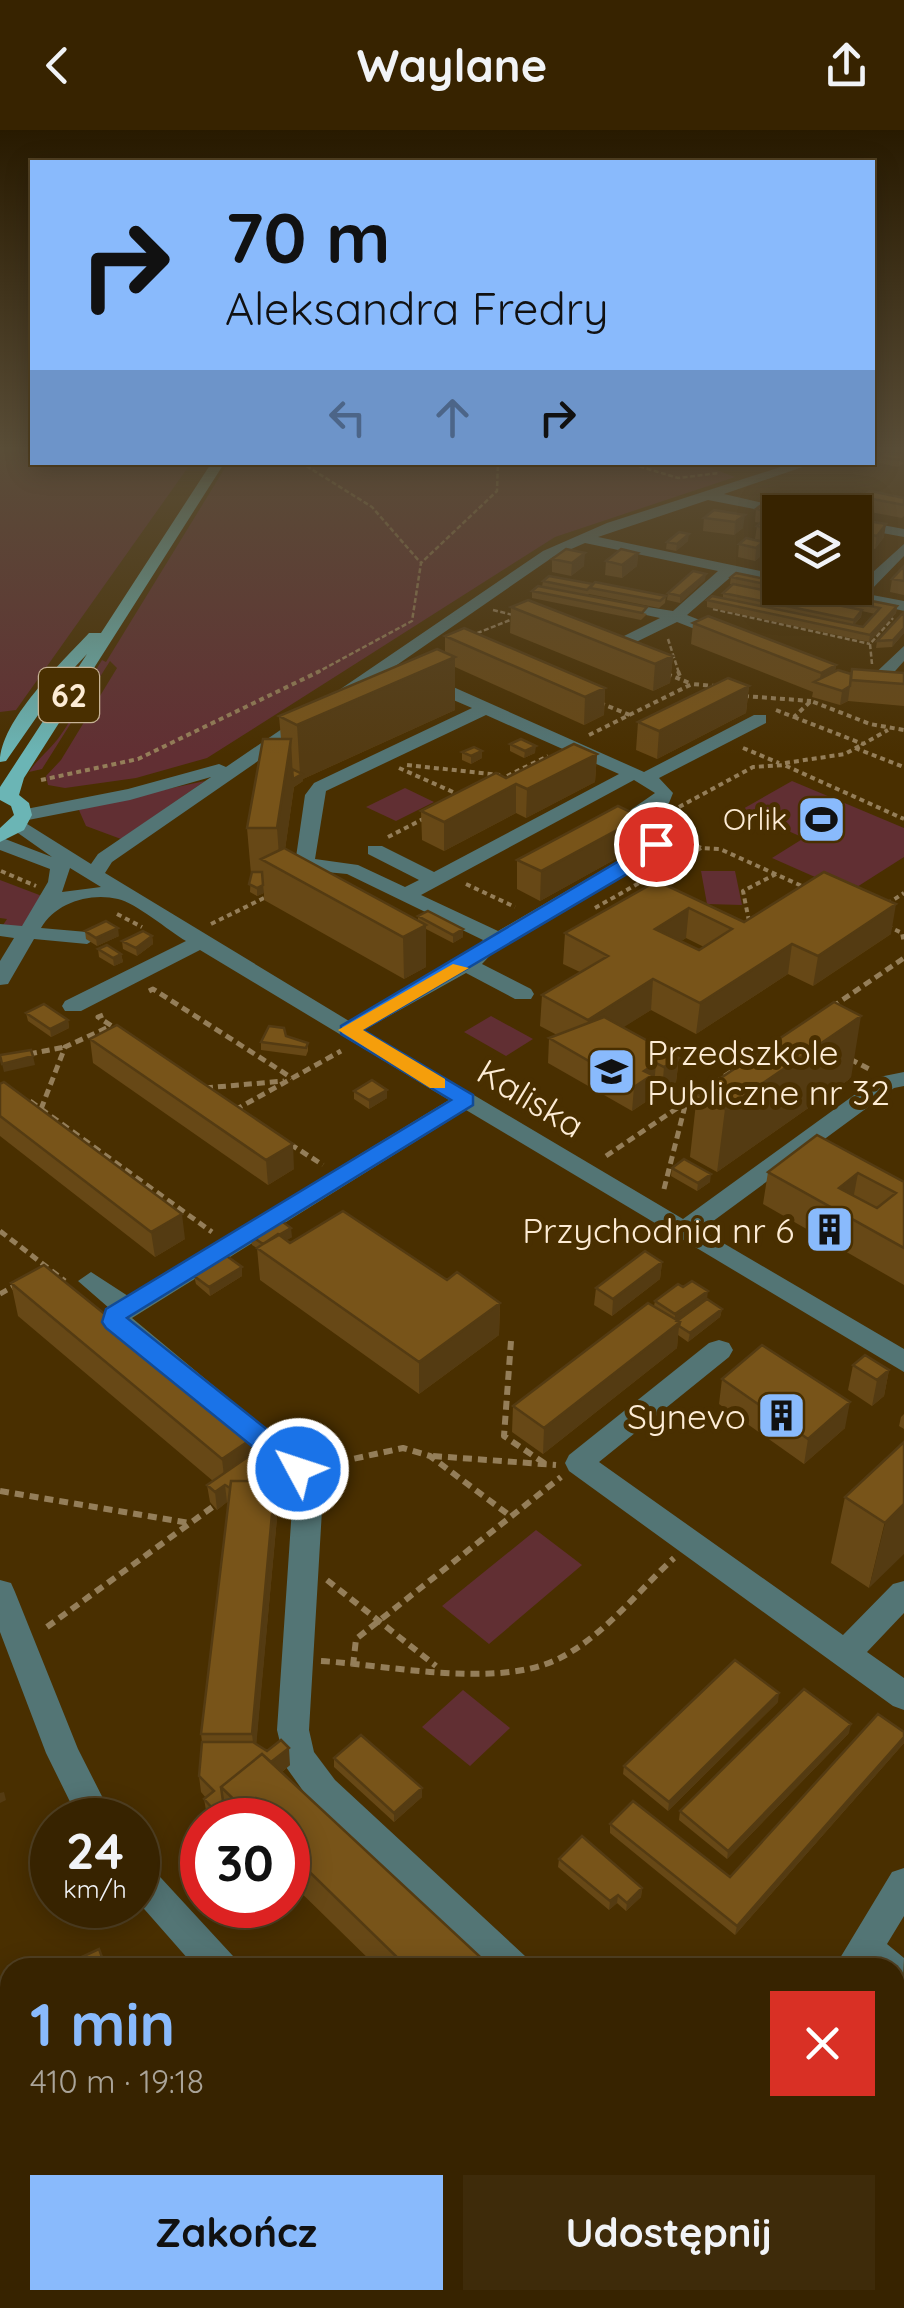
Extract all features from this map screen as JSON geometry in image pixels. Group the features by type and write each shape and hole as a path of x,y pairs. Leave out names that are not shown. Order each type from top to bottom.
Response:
{"main road":[{"name":"62","path":"12,811 15,778 161,552"},
{"name":"62","path":"0,757 54,678 133,596"},
{"path":"0,737 23,724"}],"street":[{"path":"95,872 105,858 385,664 556,552"},
{"path":"645,552 762,576"},
{"path":"872,580 900,552"},
{"path":"622,643 676,616 730,570"},
{"path":"596,600 676,616 737,640"},
{"path":"872,600 903,608"},
{"path":"873,678 904,650"},
{"path":"345,1040 498,940 655,850 655,842 632,824 636,815 663,796 660,787 640,776 385,664"},
{"path":"852,682 873,678 904,686"},
{"path":"486,708 328,781 314,795 305,864 351,869 404,896 433,904 498,940"},
{"path":"404,896 760,719"},
{"path":"12,811 169,784 237,762 269,746"},
{"name":"Kaliska","path":"12,811 95,872 117,902"},
{"name":"Kaliska","path":"0,843 54,864 117,902 199,938 345,1040 466,1100 904,1362"},
{"path":"375,850 434,880"},
{"path":"0,870 54,864 52,892 0,979"},
{"path":"40,912 73,894 117,902"},
{"path":"0,930 93,942 141,971"},
{"path":"73,1006 199,938"},
{"path":"466,964 523,994"},
{"path":"684,1230 898,1079"},
{"path":"466,1100 115,1314 114,1322 300,1471 308,1485 294,1743 312,1779 501,1958"},
{"path":"82,1284 126,1308"},
{"path":"719,1350 564,1465 692,1542 904,1696"},
{"path":"0,1592 63,1753 86,1798"},
{"path":"846,1652 904,1593"},
{"path":"877,1958 904,1884"},
{"path":"160,1902 211,1958"}],"path":[{"path":"411,552 421,563"},
{"path":"42,780 54,774 133,762 223,722 412,621 421,563 433,552"},
{"path":"690,604 870,644"},
{"path":"873,678 870,644 903,608"},
{"path":"488,609 532,620"},
{"path":"468,637 518,617"},
{"path":"668,639 682,680"},
{"path":"654,668 692,684"},
{"path":"658,678 667,674"},
{"path":"739,696 811,700"},
{"path":"590,698 630,715"},
{"path":"592,710 603,704"},
{"path":"794,717 863,744"},
{"path":"674,810 754,766 783,765 855,748 891,728"},
{"path":"722,739 904,819"},
{"path":"855,748 904,767"},
{"path":"466,798 388,764 508,776"},
{"path":"661,829 807,889"},
{"path":"0,870 52,892"},
{"path":"749,921 743,891 776,874"},
{"path":"117,902 199,938 284,889"},
{"path":"880,909 904,893"},
{"path":"885,925 904,939"},
{"path":"826,1011 904,958"},
{"path":"140,996 153,989 289,1080"},
{"path":"112,1010 98,1018 126,1036"},
{"path":"16,1056 66,1048 111,1026"},
{"path":"236,1110 289,1080 345,1040"},
{"path":"606,1156 779,1041"},
{"path":"41,1109 66,1048"},
{"path":"840,1055 898,1079"},
{"path":"250,1119 203,1088 289,1080"},
{"path":"28,1099 214,1234"},
{"path":"664,1189 687,1099"},
{"path":"280,1138 325,1166"},
{"path":"0,1231 47,1268 82,1284"},
{"path":"32,1276 47,1268"},
{"path":"0,1294 16,1285"},
{"path":"511,1341 504,1436 564,1465"},
{"path":"300,1471 404,1448 430,1456 564,1465"},
{"path":"430,1456 509,1515"},
{"path":"353,1666 356,1639 509,1515 564,1465"},
{"path":"0,1491 191,1523"},
{"path":"47,1627 228,1496"},
{"path":"296,1660 353,1666 519,1669 557,1660 692,1542"},
{"path":"303,1562 438,1668"}],"shaded area":[{"path":"0,552 128,552 16,710 0,712"},
{"path":"174,552 532,552 207,758 136,778 65,788 48,785 46,776 61,760 117,668 110,661 42,769 29,772 66,727 96,669 102,660 106,662"},
{"path":"205,781 121,839 86,826 78,808"},
{"name":"Orlik","path":"792,781 904,828 904,857 849,892 772,858 804,838 741,810"},
{"path":"405,788 434,802 396,821 366,807"},
{"path":"701,871 735,871 742,905 707,904"},
{"path":"0,880 42,896 22,928 3,925 7,919 0,918"},
{"path":"491,1016 533,1039 506,1056 464,1032"},
{"path":"536,1530 582,1565 489,1644 442,1606"},
{"path":"463,1690 510,1728 470,1766 422,1727"}],"building":[{"path":"562,552 585,553 572,563 552,559"},
{"path":"618,552 638,553 622,565 606,561"},
{"path":"904,566 904,581 892,579"},
{"path":"693,571 706,574 680,596 668,593"},
{"path":"736,573 762,578 762,583 731,577"},
{"path":"549,576 593,584 587,590 543,581"},
{"path":"595,582 666,596 660,601 590,588"},
{"path":"733,584 762,590 762,601 723,593"},
{"path":"538,586 647,607 642,613 532,591"},
{"path":"712,596 863,627 880,608 865,605 872,605 872,601 897,606 870,635 707,600"},
{"path":"528,600 673,656 655,664 511,607"},
{"path":"781,605 837,605 862,610 854,620"},
{"path":"904,612 904,628 893,640 877,641"},
{"path":"708,616 836,665 821,673 693,623"},
{"path":"464,628 605,688 585,697 445,636"},
{"path":"437,649 455,657 297,725 279,716"},
{"path":"852,669 904,673 904,684 851,680"},
{"path":"838,670 851,674 850,686 842,691 814,682"},
{"path":"728,678 749,686 659,731 638,722"},
{"path":"263,739 291,739 277,828 247,828"},
{"path":"521,739 536,746 525,751 510,744"},
{"path":"574,744 597,754 527,789 516,784 444,822 421,811 496,773 506,778"},
{"path":"474,747 482,751 471,756 462,752"},
{"path":"618,806 641,817 541,871 517,860"},
{"path":"284,848 426,925 403,937 261,859"},
{"path":"252,872 262,872 263,885 257,888 249,884"},
{"path":"824,872 896,904 818,956 792,944 700,1003 653,979 588,1020 542,995 608,956 565,933 657,881 744,922","holes":["689,908 732,929 699,950 655,929"]},
{"path":"428,911 463,929 453,935 418,916"},
{"path":"106,921 118,928 96,938 85,931"},
{"path":"143,931 152,936 136,948 122,941"},
{"path":"107,945 121,954 113,958 98,949"},
{"path":"834,1002 861,1016 725,1109 697,1094"},
{"path":"44,1004 68,1020 50,1029 26,1013"},
{"path":"604,1017 679,1058 664,1067 656,1063 644,1071 652,1075 634,1087 549,1038"},
{"path":"117,1025 293,1144 266,1160 90,1039"},
{"path":"269,1026 284,1028 286,1036 308,1043 306,1048 261,1042"},
{"path":"31,1050 33,1056 2,1064 0,1055"},
{"path":"372,1080 387,1090 369,1100 354,1091"},
{"path":"4,1082 182,1214 151,1232 0,1116 0,1084"},
{"path":"817,1135 904,1182 904,1248 768,1172","holes":["858,1173 896,1193 877,1208 839,1188"]},
{"path":"684,1159 711,1174 698,1183 672,1168"},
{"path":"343,1211 447,1280 457,1272 500,1303 419,1362 257,1248 278,1234 290,1243"},
{"path":"279,1219 291,1228 263,1244 251,1236"},
{"path":"645,1251 662,1262 613,1299 596,1288"},
{"path":"224,1254 242,1267 209,1287 194,1276 211,1266 208,1264"},
{"path":"44,1265 256,1436 222,1459 11,1283"},
{"path":"692,1281 708,1291 675,1314 655,1301 678,1284 683,1287"},
{"path":"707,1299 722,1309 690,1333 679,1326 677,1321"},
{"path":"648,1303 680,1322 544,1428 513,1406"},
{"path":"762,1345 850,1402 808,1439 722,1379"},
{"path":"865,1355 889,1370 877,1380 853,1365"},
{"path":"271,1441 297,1462 295,1480 276,1490 275,1481 231,1481 230,1488 225,1485 215,1492 207,1485"},
{"path":"904,1442 904,1504 885,1523 845,1497"},
{"path":"231,1481 275,1481 252,1734 201,1734"},
{"path":"735,1660 779,1693 669,1802 624,1766"},
{"path":"804,1689 851,1724 728,1851 680,1811"},
{"path":"878,1714 904,1732 904,1737 737,1926 610,1824 633,1801 730,1877"},
{"path":"361,1735 422,1788 394,1813 334,1758"},
{"path":"281,1740 289,1748 271,1762 262,1754 221,1787 223,1798 205,1798 214,1791 199,1776 202,1742 253,1742 267,1751"},
{"path":"262,1754 309,1798 232,1798 221,1787"},
{"path":"310,1799 481,1958 398,1958 310,1872"},
{"path":"582,1836 642,1888 627,1903 618,1895 610,1901 559,1859"},
{"path":"99,1949 102,1958 80,1958"}],"slow traffic":[{"path":"437,1083 348,1030 459,968"}],"place":[{"name":"Orlik","path":"822,819"},
{"name":"Przedszkole Publiczne nr 32","path":"612,1072"},
{"name":"Przychodnia nr 6","path":"829,1230"},
{"name":"Synevo","path":"781,1416"}],"route":[{"path":"298,1469 114,1322 115,1314 466,1100 348,1030 653,852 656,844"}]}
